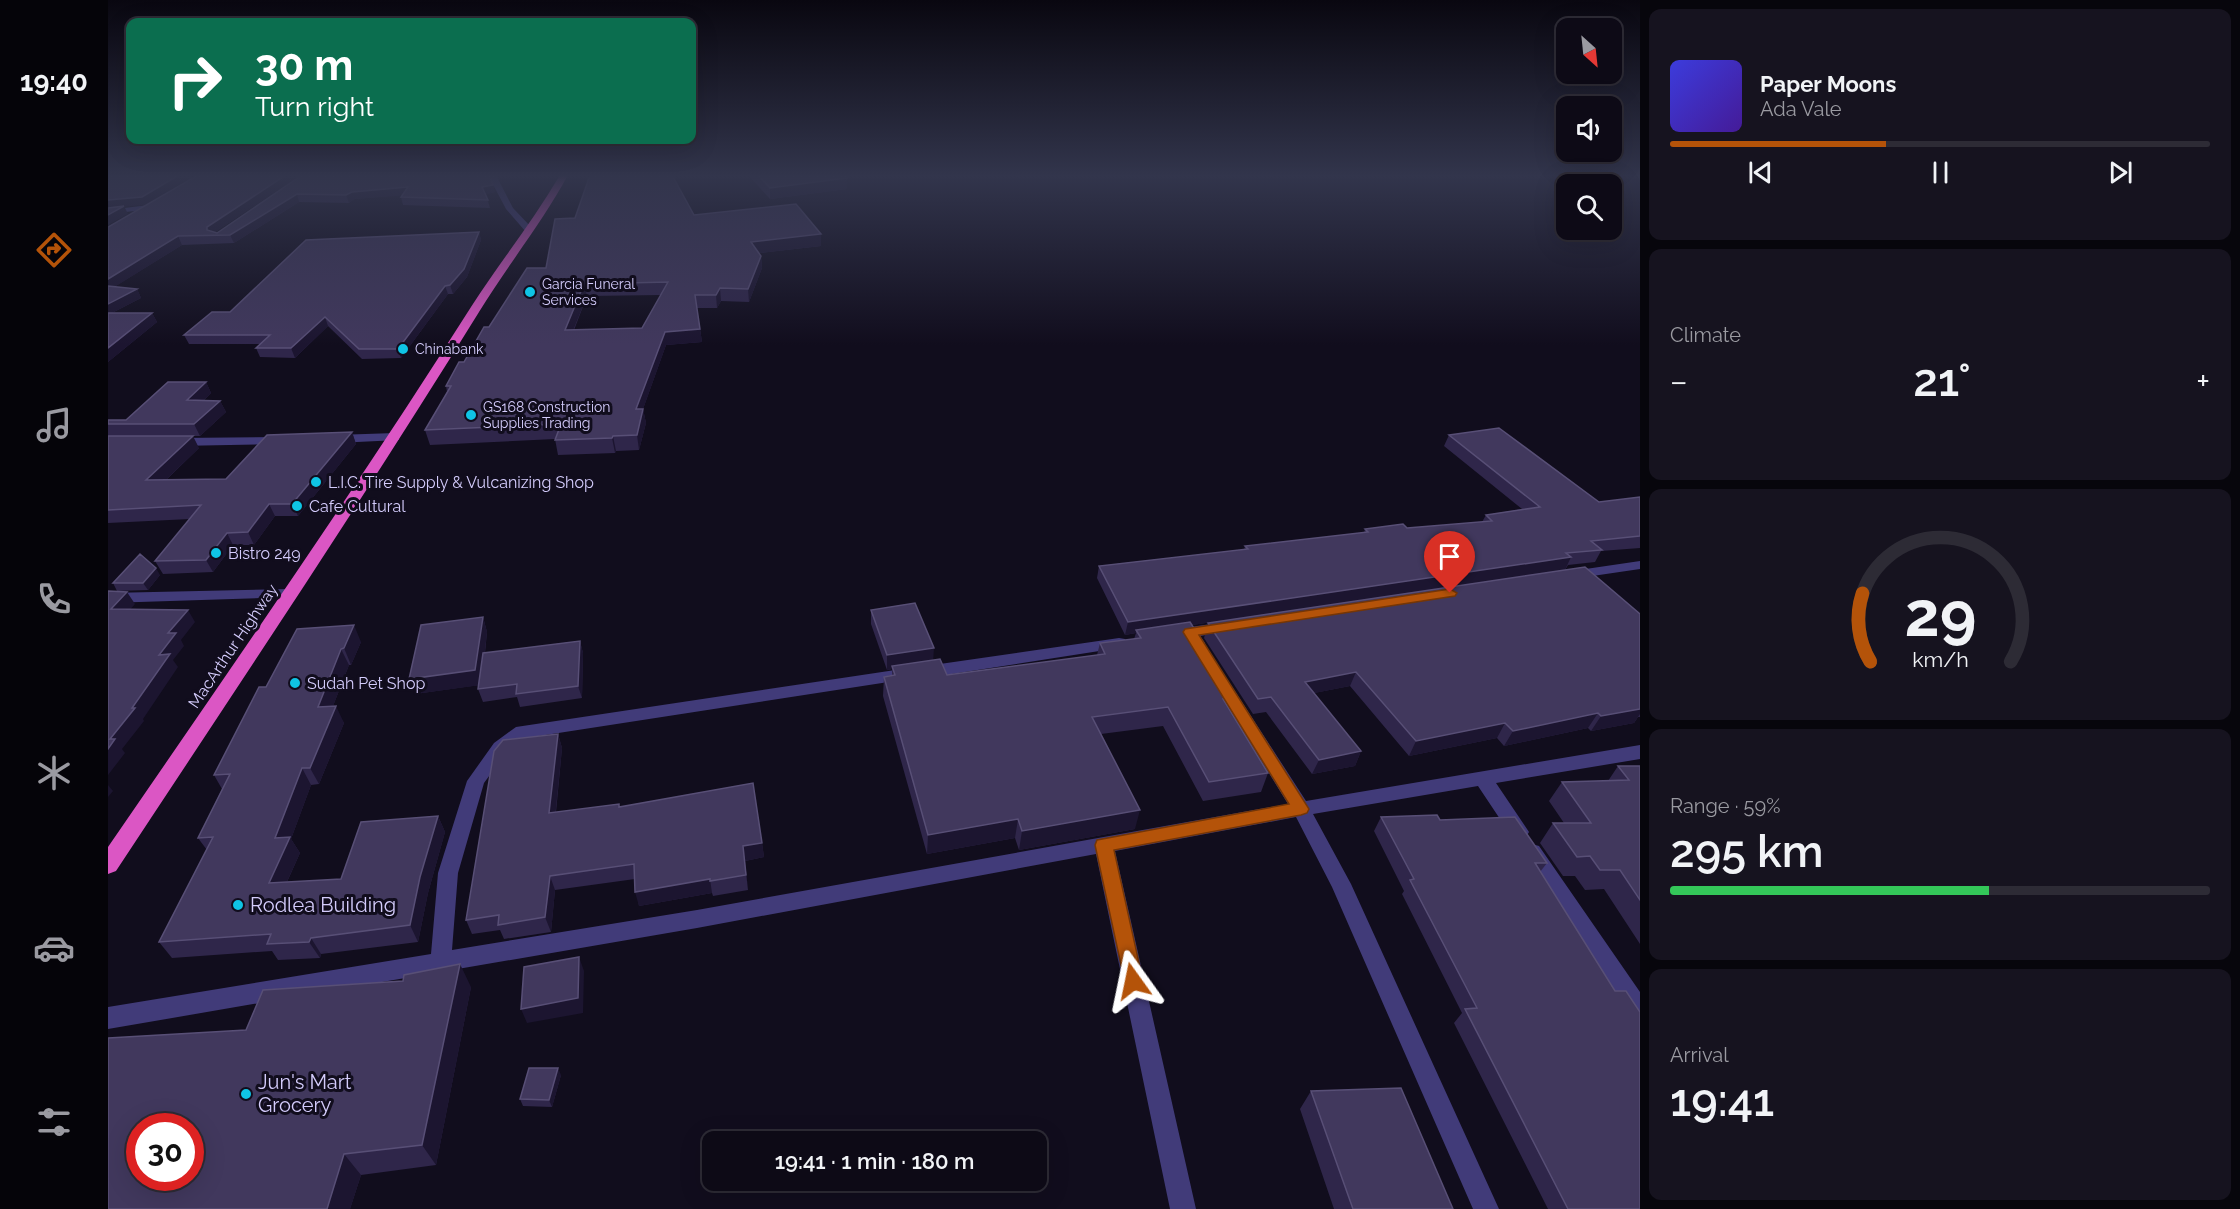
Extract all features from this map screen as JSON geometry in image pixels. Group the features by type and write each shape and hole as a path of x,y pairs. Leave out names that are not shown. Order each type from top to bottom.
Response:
{"highway":[{"name":"MacArthur Highway","path":"108,864 395,437 499,271 528,231"}],"street":[{"path":"324,440 395,437"},
{"path":"164,442 300,440"},
{"path":"1557,577 1640,565"},
{"path":"108,598 290,594"},
{"path":"1237,625 1184,633 1211,666 1301,809 1341,884 1486,1209"},
{"path":"441,961 448,873 477,781 500,748 522,732 1131,641"},
{"path":"108,1018 697,919 1482,777 1640,753"},
{"path":"1482,777 1640,1011"},
{"path":"1104,845 1183,1209"}],"building":[{"path":"108,231 236,231 230,235 178,236 108,279"},
{"path":"553,231 819,231 821,234 751,242 761,256 748,289 720,288 716,295 695,295 700,329 665,332 636,409 643,409 637,435 555,440 561,424 425,430 451,386 446,386 459,362 464,362 484,327 489,327 527,268 546,268","holes":["668,282 642,328 565,330 584,284"]},
{"path":"479,232 464,269 450,285 445,286 398,349 359,349 325,317 291,348 256,348 270,335 184,335 212,312 230,312 306,240"},
{"path":"108,286 137,289 108,304"},
{"path":"108,313 152,313 108,348"},
{"path":"168,382 206,382 187,400 220,401 194,424 108,424 108,420 126,420"},
{"path":"1499,428 1599,502 1640,497 1640,536 1591,541 1602,550 1566,553 1571,557 1128,622 1099,566 1248,549 1245,546 1368,532 1365,529 1403,524 1407,528 1492,521 1486,515 1540,507 1449,435"},
{"path":"352,432 292,504 269,504 248,532 227,533 206,560 155,561 201,505 108,510 108,436 193,436 146,480 226,479 267,435"},
{"path":"140,554 156,568 143,583 113,583"},
{"path":"1585,567 1640,614 1640,709 1601,716 1598,713 1513,731 1505,723 1416,741 1356,672 1305,682 1361,751 1319,760 1271,697 1258,699 1208,623"},
{"path":"108,591 127,592 111,609 188,610 168,633 176,633 159,655 170,654 132,708 135,708 110,739 115,739 108,749"},
{"path":"915,603 934,648 887,655 871,610"},
{"path":"483,617 475,670 409,679 421,625"},
{"path":"1190,622 1238,698 1223,699 1268,773 1209,782 1168,707 1092,717 1140,810 1022,831 1018,819 928,835 884,677 895,675 892,666 940,659 947,675 1105,654 1100,643 1141,638 1136,630"},
{"path":"354,625 344,648 341,649 318,707 336,706 310,768 302,768 275,838 290,837 269,883 341,879 361,822 438,816 420,877 410,925 311,938 309,942 267,944 271,934 159,942 213,837 198,838 230,774 214,775 259,687 266,687 297,629"},
{"path":"580,641 578,686 516,694 517,684 478,689 483,653"},
{"path":"558,734 549,813 619,804 619,807 753,783 762,843 743,846 746,875 635,892 634,864 550,876 545,917 498,925 499,915 466,920 494,751 503,740"},
{"path":"1618,766 1640,766 1640,900 1620,870 1600,870 1590,856 1577,857 1553,823 1591,823 1562,782 1629,780"},
{"path":"1437,815 1440,820 1515,817 1547,863 1535,863 1615,991 1626,991 1640,1012 1640,1209 1568,1209 1465,1009 1477,1008 1410,880 1414,879 1381,817"},
{"path":"579,957 578,998 521,1009 524,967"},
{"name":"Jun's Mart Grocery","path":"460,964 422,1145 344,1154 327,1209 108,1209 108,1038 246,1030 263,990 403,981 404,975"},
{"path":"529,1068 558,1068 549,1100 520,1099"},
{"path":"1401,1088 1453,1209 1353,1209 1311,1091"}],"place":[{"name":"Garcia Funeral Services","path":"530,292"},
{"name":"Chinabank","path":"403,349"},
{"name":"GS168 Construction Supplies Trading","path":"471,415"},
{"name":"L.I.C. Tire Supply & Vulcanizing Shop","path":"316,482"},
{"name":"Cafe Cultural","path":"297,506"},
{"name":"Bistro 249","path":"216,553"},
{"name":"Sudah Pet Shop","path":"295,683"},
{"name":"Rodlea Building","path":"238,905"},
{"name":"Jun's Mart Grocery","path":"246,1094"}],"route":[{"path":"1133,981 1104,845 1301,809 1190,632 1450,593"}]}
